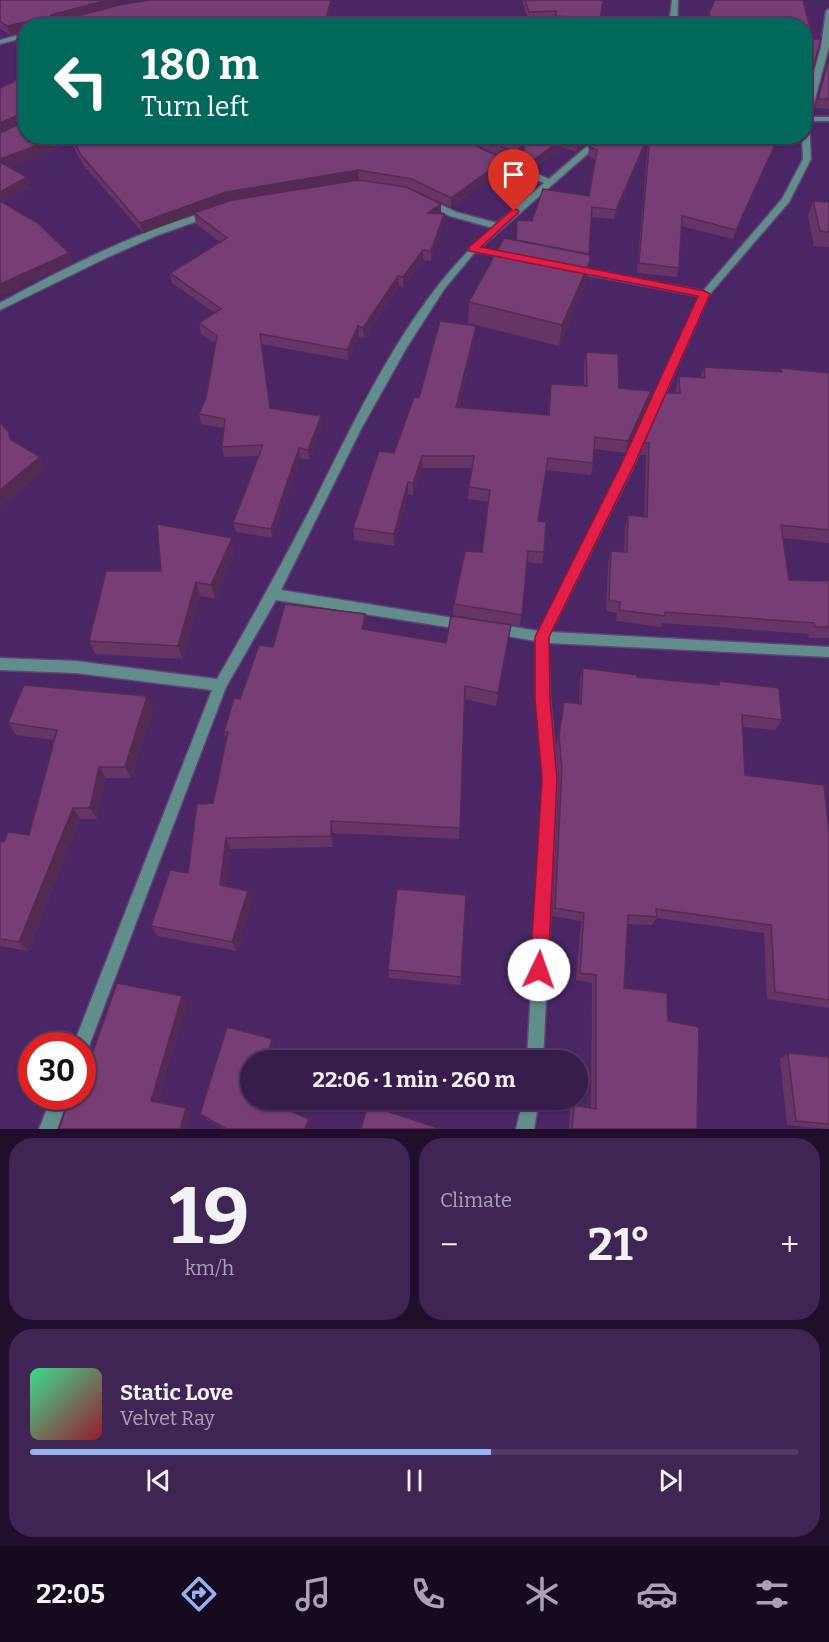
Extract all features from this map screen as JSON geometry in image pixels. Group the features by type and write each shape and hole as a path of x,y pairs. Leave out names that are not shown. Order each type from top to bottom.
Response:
{"street":[{"path":"674,18 675,0"},
{"path":"812,94 825,47 829,11"},
{"path":"0,42 18,37"},
{"path":"812,119 829,119"},
{"path":"86,1032 220,685 273,594 356,429 402,347 441,286 473,249 594,144"},
{"path":"535,1050 549,779 543,699 542,637 627,467 705,294 786,200 807,159 806,144"},
{"path":"478,151 549,182"},
{"path":"418,198 453,214 497,226"},
{"path":"0,307 67,270 173,226 221,210"},
{"path":"473,249 519,258"},
{"path":"565,267 705,294"},
{"path":"273,594 542,637 829,652"},
{"path":"0,664 76,667 220,685"},
{"path":"48,1129 55,1110"},
{"path":"525,1129 529,1110"}],"building":[{"path":"0,0 107,0 51,15 50,18 18,18 18,24 7,26 0,21"},
{"path":"151,0 331,0 326,18 70,18 119,5"},
{"path":"525,0 603,0 600,18 556,16 556,11 529,12"},
{"path":"715,0 803,0 808,18 711,18 709,13"},
{"path":"812,35 813,39 821,39 812,72"},
{"path":"829,58 829,99 818,99"},
{"path":"18,80 18,115 0,123 0,88"},
{"path":"18,125 18,144 40,144 0,159 0,133"},
{"path":"75,144 471,144 505,159 451,198 412,179 358,170 226,192 140,223 81,155"},
{"path":"496,144 555,144 534,160 523,156 524,145 514,152"},
{"path":"593,144 645,144 616,210 592,207 589,254 516,240 517,220 532,221 543,189 589,196 597,150 589,147"},
{"path":"649,144 775,144 736,230 682,216 679,268 639,263"},
{"path":"0,162 27,177 0,192"},
{"path":"359,180 406,187 441,204 428,213 444,214 431,251 423,250 403,277 398,276 363,328 358,326 347,350 260,334 270,408 321,416 308,450 299,448 271,529 233,523 263,445 222,447 225,419 199,414 206,398 217,336 199,323 221,309 170,273 227,238 194,213 232,200"},
{"path":"0,201 39,224 69,253 0,284"},
{"path":"813,201 829,202 829,232 820,231"},
{"path":"504,238 590,255 590,261 562,325 469,302"},
{"path":"440,321 476,326 456,407 549,415 551,384 587,386 586,352 618,354 619,388 651,391 628,441 595,437 593,463 548,458 538,521 546,522 544,552 528,551 522,615 454,604 465,551 482,552 490,490 469,487 474,456 422,456 413,483 408,482 394,534 353,528 379,451 394,453 414,397 419,398"},
{"path":"704,367 782,372 781,368 829,373 829,530 781,525 789,580 829,581 829,627 815,627 814,623 665,612 665,616 619,610 620,602 609,600 611,551 627,552 628,515 647,517 649,443 644,443 666,393 680,393 679,376 705,378"},
{"path":"0,423 8,431 10,439 40,457 0,490"},
{"path":"157,524 232,538 211,585 196,582 178,646 89,641 106,571 161,571"},
{"path":"285,604 365,614 362,629 446,643 451,616 511,625 498,693 465,686 460,828 331,821 331,836 226,838 220,885 248,891 232,942 151,926 170,870 188,873 197,804 213,803 228,732 224,732 234,698 240,699 259,645 273,647"},
{"path":"583,668 637,675 637,677 719,685 719,681 779,688 782,720 742,715 745,775 824,785 829,832 829,1000 775,992 771,925 656,909 657,917 628,915 624,988 667,993 668,1021 699,1027 697,1129 572,1129 574,1110 588,1110 588,1108 596,1109 596,975 580,973 584,913 555,908 562,769 559,736 564,702 581,704"},
{"path":"24,685 147,696 125,767 99,767 90,808 73,808 19,942 0,939 0,841 4,842 8,832 29,835 57,730 8,723"},
{"path":"397,889 466,895 461,977 388,970"},
{"path":"117,983 182,996 151,1101 186,1108 180,1129 59,1129 65,1110 96,1110 96,1043"},
{"path":"227,1027 272,1039 269,1050 240,1050 240,1110 288,1110 309,1119 305,1129 226,1129 200,1114"},
{"path":"788,1053 829,1057 829,1124 796,1121"},
{"path":"367,1110 383,1110 441,1129 361,1129"}],"route":[{"path":"514,211 473,249 705,294 627,467 542,637 543,699 549,779 539,970"}]}
